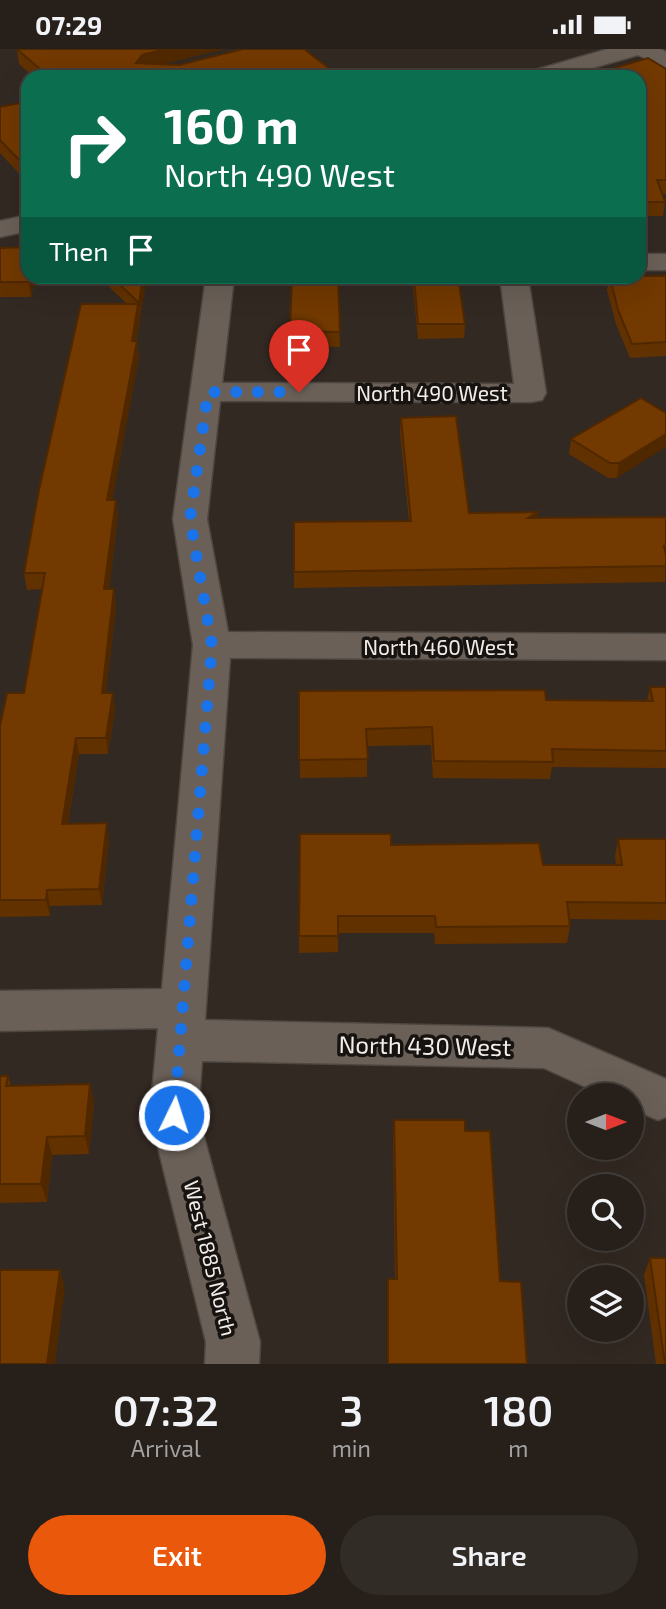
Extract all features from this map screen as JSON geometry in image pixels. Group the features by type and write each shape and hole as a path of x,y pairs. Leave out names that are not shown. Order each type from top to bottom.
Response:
{"street":[{"path":"560,70 633,49"},
{"path":"644,49 666,61"},
{"path":"0,229 21,224"},
{"path":"646,262 666,262"},
{"name":"West 1885 North","path":"219,284 208,392 190,519 212,645 174,1115 233,1342 232,1364"},
{"name":"North 490 West","path":"208,392 531,393 515,284"},
{"name":"North 460 West","path":"212,645 666,647"},
{"name":"North 430 West","path":"0,1011 548,1048 658,1098"}],"building":[{"path":"17,49 166,49 142,55 136,63 179,65 243,49 304,49 331,70 41,70"},
{"path":"648,58 666,69 666,180 657,180 665,202 646,202 646,70 608,70"},
{"path":"21,103 21,162 0,140 0,107"},
{"path":"21,247 21,282 0,282 0,248"},
{"path":"646,276 666,276 666,342 632,344 618,310 612,284 646,284"},
{"path":"119,284 142,284 139,303"},
{"path":"292,284 338,284 340,332 290,331"},
{"path":"415,284 459,284 465,324 418,324"},
{"path":"81,304 138,304 132,341 137,341 107,500 116,500 104,589 114,589 102,693 113,693 106,738 76,738 62,824 107,823 99,889 47,890 46,900 0,900 0,726 7,693 24,693 45,573 24,573 39,490"},
{"path":"641,398 666,413 666,434 619,463 610,463 571,439"},
{"path":"456,416 469,513 538,512 528,518 666,517 666,566 294,572 294,522 411,521 401,418"},
{"path":"650,687 666,687 666,751 552,749 553,762 434,761 432,727 366,729 368,759 299,760 299,691 545,690 546,700 653,701"},
{"path":"300,834 391,834 391,845 539,843 543,865 622,865 618,839 666,839 666,903 567,902 570,926 436,927 435,916 338,916 338,936 299,936"},
{"path":"0,1076 8,1076 6,1086 90,1084 85,1136 47,1137 41,1184 0,1184"},
{"path":"394,1120 465,1120 465,1131 490,1131 500,1281 521,1282 527,1364 388,1364 388,1279 397,1279"},
{"path":"650,1258 666,1258 666,1364 665,1364"},
{"path":"0,1270 60,1270 47,1364 0,1364"}],"route":[{"path":"174,1115 212,645 190,519 208,392 299,392"}]}
